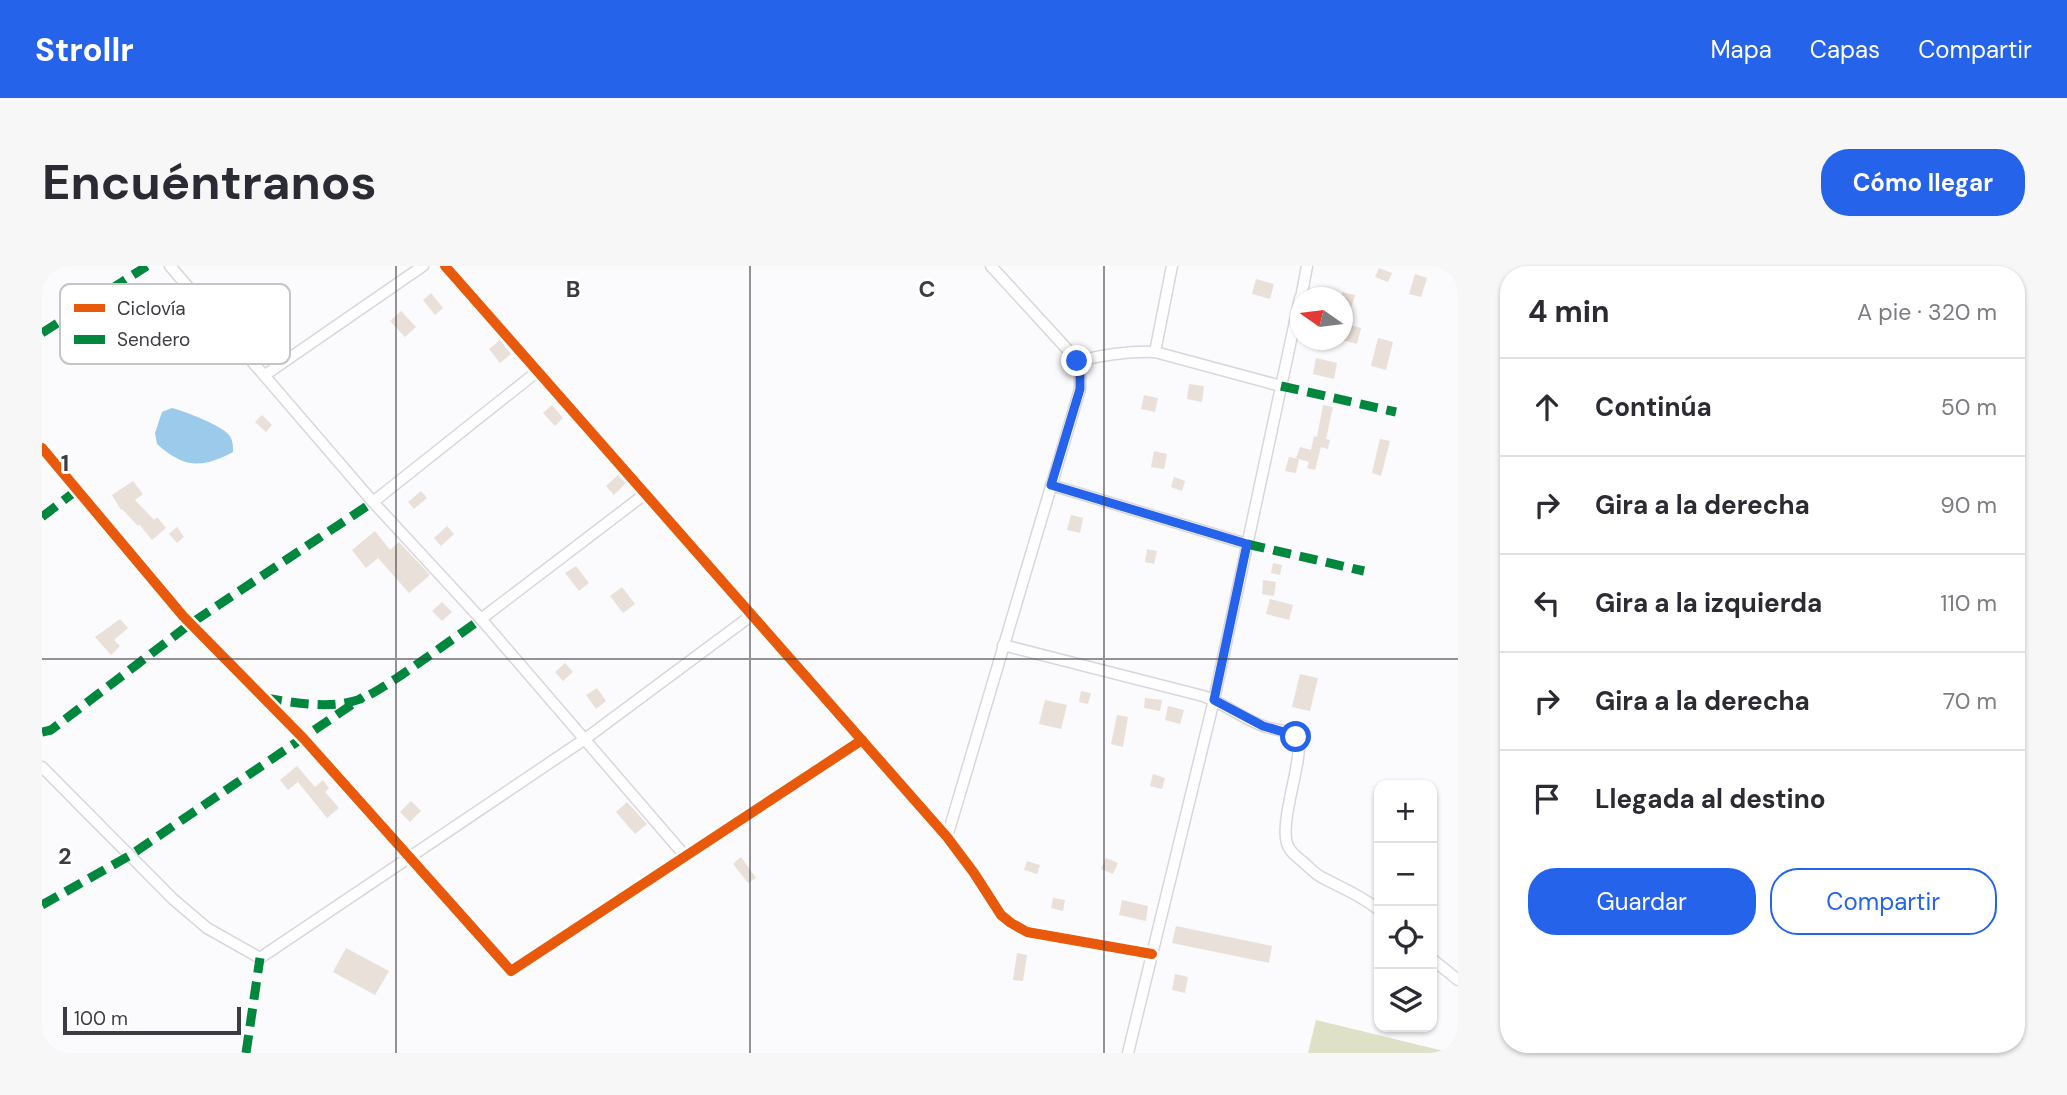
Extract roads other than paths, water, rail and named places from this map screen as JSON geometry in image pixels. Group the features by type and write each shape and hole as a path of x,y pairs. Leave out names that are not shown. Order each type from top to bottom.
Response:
{"street":[{"path":"170,266 186,284"},
{"path":"290,358 423,266"},
{"path":"445,266 947,837 1001,915 1027,932 1152,954"},
{"path":"947,837 1080,389 1077,361 991,266"},
{"path":"1155,352 1172,266"},
{"path":"1303,287 1307,266"},
{"path":"1128,1053 1214,700 1290,346"},
{"path":"1077,361 1107,354 1155,352 1281,386"},
{"path":"255,364 373,502 481,620 686,857"},
{"path":"265,375 281,364"},
{"path":"373,502 538,371"},
{"path":"42,448 183,617 304,739 511,971 862,740"},
{"path":"1051,485 1247,544"},
{"path":"481,620 645,494"},
{"path":"42,767 173,899 207,928 260,958 584,739 752,615"},
{"path":"1003,645 1214,700 1263,726 1294,735 1300,749 1290,792 1286,839 1289,848 1321,878 1340,885 1374,907"},
{"path":"1437,963 1458,981"}],"water":[{"path":"172,408 224,431 231,439 233,452 222,458 193,463 184,462 167,452 157,444 155,433 162,412"}]}
